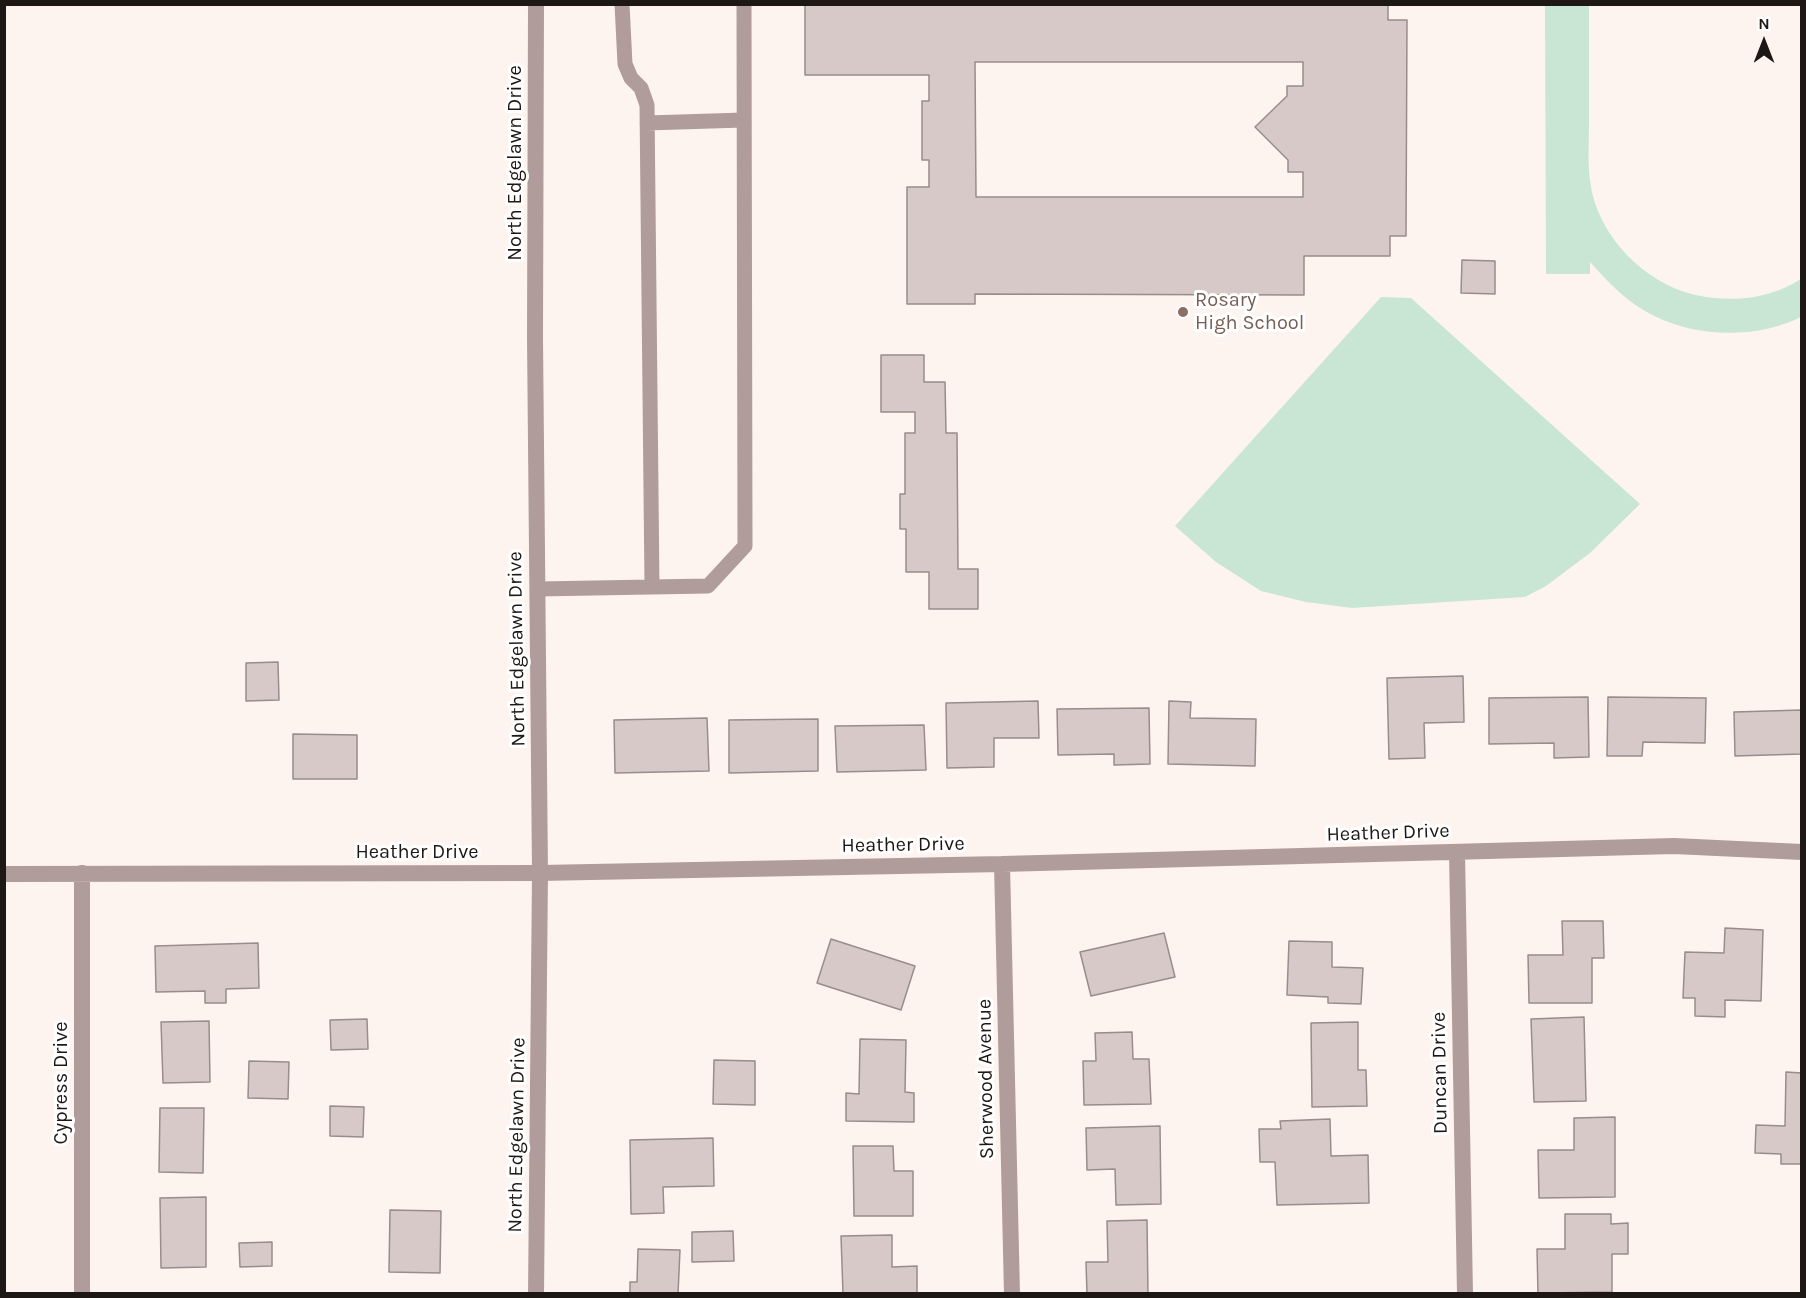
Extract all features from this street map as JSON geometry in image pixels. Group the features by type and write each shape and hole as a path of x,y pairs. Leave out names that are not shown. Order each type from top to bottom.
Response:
{"street":[{"name":"North Edgelawn Drive","path":"536,4 535,337 540,873 536,1293"},
{"name":"Heather Drive","path":"4,874 540,873 1002,864 1674,846 1802,852"},
{"name":"Duncan Drive","path":"1456,852 1465,1293"},
{"name":"Sherwood Avenue","path":"1002,864 1012,1293"},
{"name":"Cypress Drive","path":"82,873 82,1293"}],"lane":[{"path":"622,4 625,64 631,78 641,88 647,105 652,587"},
{"path":"538,589 708,586 745,546 744,4"},
{"path":"647,123 744,120"}],"green space":[{"path":"1545,5 1589,5 1588,155 1590,179 1596,206 1615,241 1628,256 1660,281 1696,295 1723,299 1750,298 1777,291 1801,279 1801,317 1763,330 1723,333 1702,331 1682,327 1645,311 1623,295 1590,262 1590,274 1546,274"},
{"path":"1381,297 1411,298 1640,504 1590,553 1546,586 1525,597 1352,608 1306,602 1261,591 1216,562 1175,526"}],"building":[{"path":"805,4 1388,4 1388,20 1407,20 1406,236 1390,236 1390,256 1304,256 1304,295 975,294 975,304 907,304 907,187 929,187 929,160 922,160 922,101 929,101 929,75 805,75","holes":["975,62 1303,62 1303,86 1287,86 1287,96 1255,127 1288,160 1288,172 1303,172 1303,197 976,197"]},
{"path":"1462,260 1495,261 1495,294 1461,293"},
{"path":"881,355 924,355 924,382 945,382 946,433 957,433 958,569 978,569 978,609 929,609 929,572 906,572 906,529 900,529 900,494 905,494 905,433 915,433 915,412 881,412"},
{"path":"278,662 279,700 246,701 246,663"},
{"path":"1463,676 1464,722 1424,723 1425,758 1389,759 1387,678"},
{"path":"1588,697 1589,757 1554,758 1554,743 1489,744 1489,698"},
{"path":"1608,697 1706,698 1705,743 1643,742 1642,756 1607,756"},
{"path":"1038,701 1039,738 994,738 994,767 947,768 946,703"},
{"path":"1169,701 1191,702 1190,718 1256,719 1255,766 1168,764"},
{"path":"1149,708 1150,764 1114,765 1114,754 1058,755 1057,709"},
{"path":"1802,710 1802,754 1735,756 1734,712"},
{"path":"707,718 709,771 615,773 614,720"},
{"path":"818,719 818,771 729,773 729,720"},
{"path":"924,725 926,770 837,772 835,726"},
{"path":"293,734 357,735 357,779 293,779"},
{"path":"1562,921 1603,921 1604,958 1592,958 1592,1003 1529,1003 1528,955 1563,955"},
{"path":"1725,928 1763,930 1761,1001 1725,1000 1725,1017 1695,1016 1695,998 1683,998 1685,952 1724,953"},
{"path":"1164,933 1175,977 1091,996 1080,952"},
{"path":"831,939 915,966 901,1010 817,983"},
{"path":"1289,941 1332,942 1332,967 1363,968 1361,1004 1328,1003 1328,997 1287,995"},
{"path":"258,943 259,988 226,989 226,1003 205,1003 205,991 156,992 155,946"},
{"path":"1584,1017 1586,1101 1534,1102 1531,1019"},
{"path":"367,1019 368,1049 331,1050 330,1020"},
{"path":"209,1021 210,1082 163,1083 161,1022"},
{"path":"1358,1022 1358,1070 1366,1070 1367,1106 1312,1107 1311,1023"},
{"path":"1132,1032 1133,1059 1149,1059 1151,1104 1084,1105 1083,1061 1096,1061 1095,1033"},
{"path":"860,1039 906,1040 905,1092 914,1093 914,1122 846,1121 846,1093 859,1094"},
{"path":"714,1060 755,1061 755,1105 713,1104"},
{"path":"249,1061 289,1062 288,1099 248,1098"},
{"path":"1786,1072 1802,1073 1802,1164 1781,1164 1781,1154 1755,1153 1756,1125 1785,1126"},
{"path":"330,1106 364,1107 363,1137 330,1136"},
{"path":"160,1108 204,1108 203,1173 159,1172"},
{"path":"1615,1117 1615,1197 1539,1198 1538,1150 1574,1150 1574,1118"},
{"path":"1330,1119 1331,1156 1368,1155 1369,1203 1277,1205 1275,1162 1260,1162 1259,1129 1281,1129 1280,1121"},
{"path":"1160,1126 1161,1204 1116,1205 1115,1169 1087,1170 1086,1128"},
{"path":"713,1138 714,1186 663,1187 664,1213 631,1214 630,1140"},
{"path":"853,1146 893,1146 894,1171 913,1171 913,1216 854,1216"},
{"path":"206,1197 206,1267 161,1268 160,1198"},
{"path":"390,1210 441,1211 440,1273 389,1272"},
{"path":"1565,1214 1611,1214 1611,1224 1628,1223 1628,1254 1612,1254 1612,1292 1538,1293 1537,1249 1565,1249"},
{"path":"1147,1220 1148,1294 1087,1294 1086,1262 1108,1262 1107,1221"},
{"path":"733,1231 734,1261 692,1262 692,1232"},
{"path":"892,1235 892,1267 917,1266 917,1294 843,1294 841,1236"},
{"path":"272,1242 272,1266 240,1267 239,1243"},
{"path":"638,1249 680,1250 678,1294 630,1294 630,1282 637,1282"}],"place":[{"name":"Rosary High School","path":"1183,312"}]}
